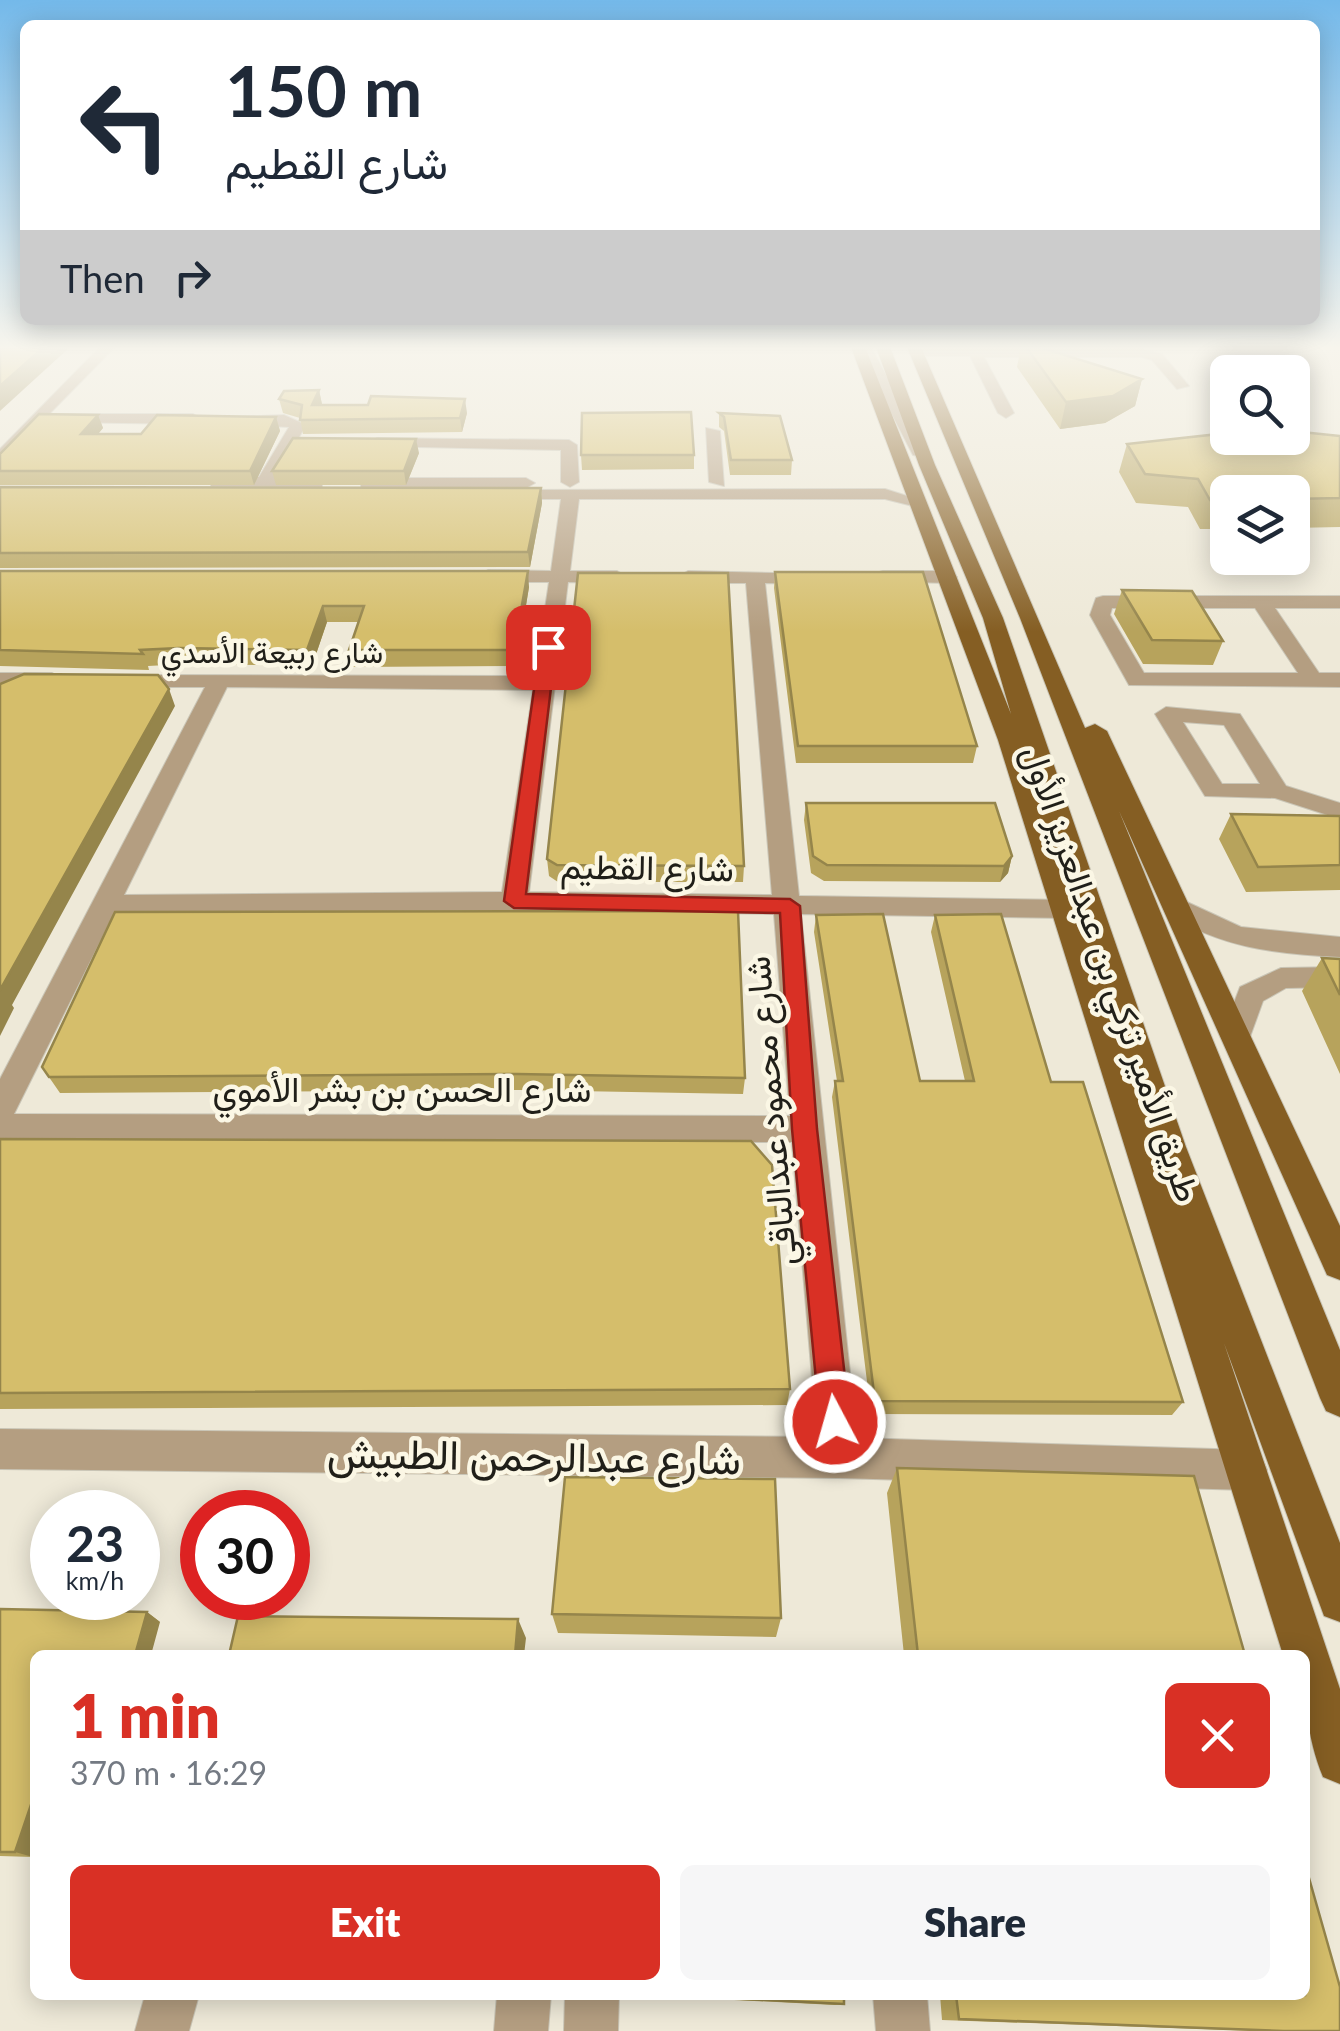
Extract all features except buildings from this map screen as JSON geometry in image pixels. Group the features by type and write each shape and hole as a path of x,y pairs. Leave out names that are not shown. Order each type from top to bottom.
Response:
{"main road":[{"path":"895,442 948,577 1017,726 1064,909 1306,1650"},
{"name":"طريق الأمير تركي بن عبدالعزيز الأول","path":"918,442 993,618 1017,726 1169,1147 1340,1600"},
{"name":"طريق الأمير تركي بن عبدالعزيز الأول","path":"956,442 1030,618 1340,1398"},
{"path":"960,442 1340,1264"},
{"path":"1310,1663 1336,1743"}],"street":[{"path":"713,442 718,482"},
{"path":"914,442 927,465"},
{"path":"264,482 289,443 308,443"},
{"path":"366,443 569,445 570,488 514,901"},
{"path":"339,494 196,488 264,482 814,489 908,477"},
{"path":"606,488 718,482 885,494 917,502"},
{"path":"358,494 537,488"},
{"path":"458,576 636,577"},
{"path":"870,577 948,577"},
{"path":"676,578 832,578"},
{"name":"شارع محمود عبدالباقي","path":"755,578 790,906 805,1129 839,1458"},
{"path":"1335,607 1261,602 1103,602 1100,615 1137,680 1340,680"},
{"path":"1261,602 1313,680"},
{"path":"0,1110 220,680"},
{"path":"1177,680 1197,718"},
{"name":"شارع ربيعة الأسدي","path":"1,681 543,683"},
{"path":"1277,791 1232,719 1166,714 1214,791 1277,791 1340,811"},
{"name":"شارع القطيم","path":"108,904 514,901 1064,909"},
{"path":"1176,906 1203,925 1254,944 1340,947"},
{"path":"1236,1038 1250,996 1281,978 1340,977"},
{"name":"شارع الحسن بن بشر الأموي","path":"0,1126 805,1129"},
{"name":"شارع عبدالرحمن الطبيش","path":"0,1448 839,1458 1247,1470"},
{"path":"162,2031 171,2000"},
{"path":"521,2031 524,2000"},
{"path":"590,2031 592,2000"},
{"path":"900,2000 903,2031"}],"route":[{"path":"548,647 514,901 790,906 805,1129 835,1422"}]}
